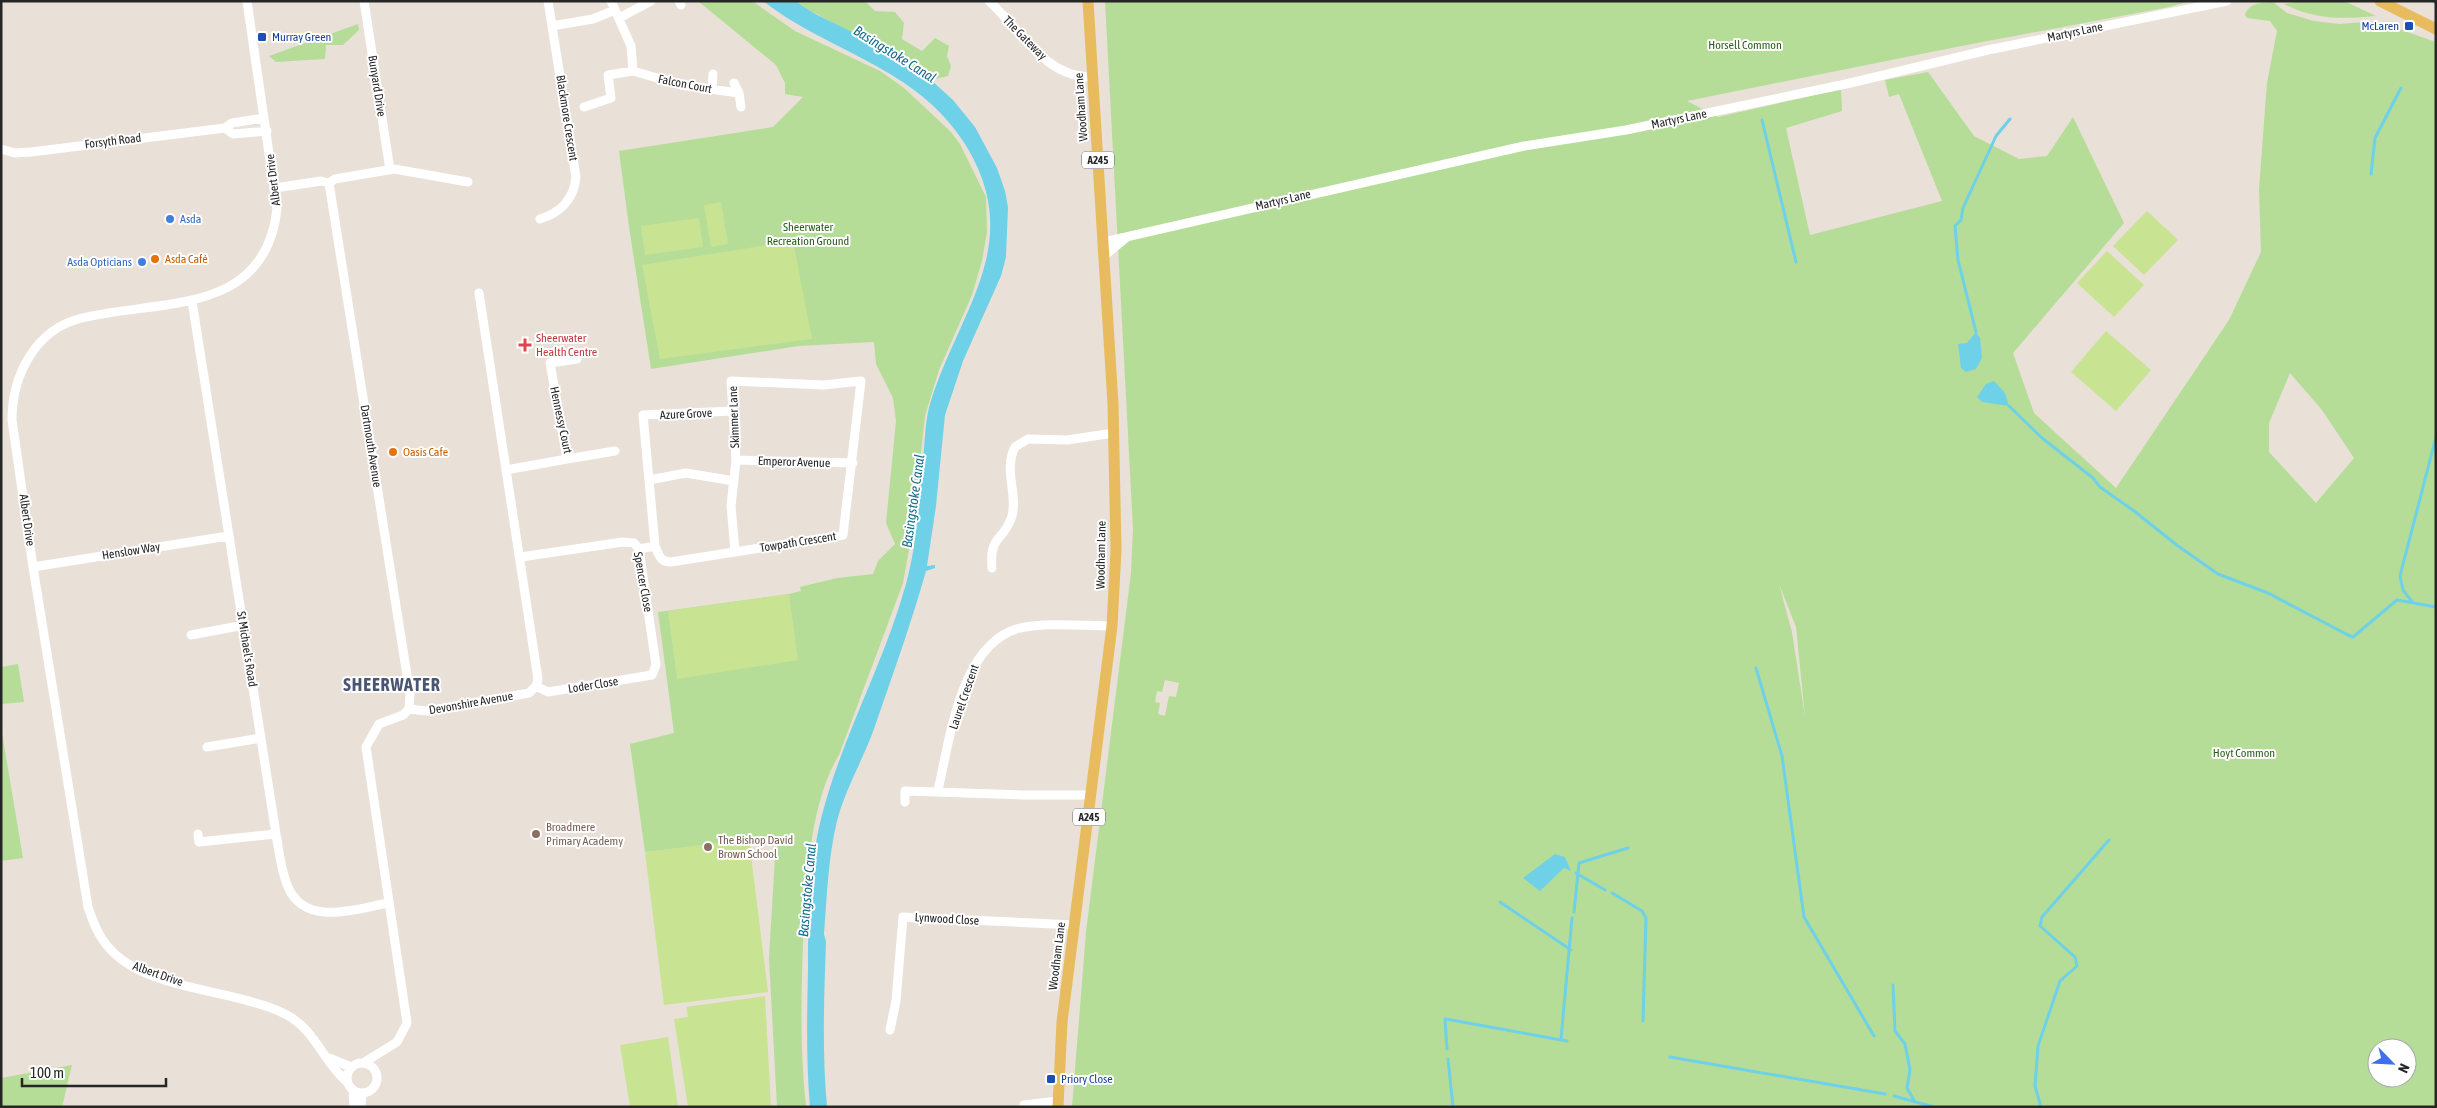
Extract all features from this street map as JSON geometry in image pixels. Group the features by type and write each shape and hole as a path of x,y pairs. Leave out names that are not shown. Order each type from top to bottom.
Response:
{"main road":[{"name":"Woodham Lane","path":"1058,1104 1062,1022 1112,626 1116,550 1114,433 1088,1"},
{"path":"2380,1 2436,29"}],"street":[{"name":"Albert Drive","path":"246,1 275,188 276,220 270,240 259,261 234,284 211,296 192,301 81,318 52,333 28,358 14,396 12,420 33,567 88,906 103,941 111,951 134,968 284,1014 304,1028 328,1058 332,1067 346,1081"},
{"name":"Bunyard Drive","path":"364,1 392,170"},
{"name":"Blackmore Crescent","path":"540,219 550,216 562,207 570,197 576,180 548,1"},
{"path":"584,107 611,98 608,75 633,71 631,46 611,1"},
{"path":"552,26 617,14 651,1"},
{"name":"The Gateway","path":"989,1 1056,68 1074,76 1092,78"},
{"name":"Martyrs Lane","path":"1104,242 1131,234 1524,146 1626,130 1846,84 1988,50 2227,1"},
{"name":"Falcon Court","path":"633,71 681,85 739,93"},
{"path":"712,89 713,74"},
{"path":"734,83 739,93 741,108"},
{"name":"Forsyth Road","path":"1,149 23,153 225,128 232,123 264,118"},
{"name":"Forsyth Road","path":"225,128 233,134 266,132"},
{"path":"275,188 321,181 329,183 335,179 392,170 468,182"},
{"name":"Dartmouth Avenue","path":"329,183 409,685 409,710"},
{"name":"Martyrs Lane","path":"1104,256 1131,234"},
{"path":"479,293 521,558 538,679 536,686"},
{"name":"St Michael's Road","path":"192,301 276,834 289,889 305,906 326,913 388,903"},
{"name":"Hennessy Court","path":"577,359 550,363 567,459 615,451"},
{"name":"Skimmer Lane","path":"735,551 731,506 736,460 732,381 824,385 861,381"},
{"name":"Towpath Crescent","path":"656,546 660,558 665,562 843,535 861,381"},
{"name":"Azure Grove","path":"649,480 643,416 733,411"},
{"path":"992,568 991,551 1012,516 1014,502 1009,464 1015,447 1028,439 1067,440 1114,433"},
{"path":"506,470 567,459"},
{"name":"Emperor Avenue","path":"736,460 852,463"},
{"path":"639,549 656,546 649,480 686,473 734,481"},
{"name":"Henslow Way","path":"33,567 228,536"},
{"name":"Spencer Close","path":"521,558 629,541 639,549 656,665 652,675"},
{"path":"191,635 244,625"},
{"name":"Laurel Crescent","path":"938,790 957,710 976,661 988,646 1006,634 1031,626 1112,626"},
{"name":"Loder Close","path":"536,686 548,692 652,675"},
{"name":"Devonshire Avenue","path":"374,1069 387,1050 402,1035 407,1023 366,747 372,734 380,724 403,715 409,710 427,711 528,693 536,686"},
{"path":"207,747 261,738"},
{"path":"905,802 905,791 938,790 1023,796 1092,795"},
{"path":"198,834 199,842 276,834"},
{"name":"Lynwood Close","path":"890,1030 896,1000 903,917 1075,925"},
{"name":"Devonshire Avenue","path":"364,1063 387,1050"},
{"name":"Albert Drive","path":"328,1058 351,1067"},
{"path":"354,1107 353,1091 346,1081 351,1067 364,1063 374,1069 377,1080 375,1086 362,1094"},
{"path":"353,1091 362,1094"},
{"path":"361,1107 362,1094"},
{"path":"1024,1107 1024,1105 1058,1104"}],"green space":[{"name":"Sheerwater Recreation Ground","path":"698,1 752,1 795,31 880,71 904,88 950,131 960,144 986,197 987,232 982,261 972,295 939,370 925,416 913,527 903,583 839,755 829,775 815,821 808,872 802,964 802,1045 806,1107 777,1107 769,958 775,857 780,837 645,852 630,744 674,733 658,612 789,594 801,591 800,587 837,578 873,574 878,561 895,544 886,523 896,421 893,398 876,364 874,342 798,346 651,369 619,151 773,127 803,97 785,94 785,83 776,65"},
{"path":"795,1 865,1 875,11 895,12 904,23 902,39 922,51 935,38 949,46 947,56 951,66 948,76 931,80 898,58"},
{"path":"1105,1 2190,1 2169,7 1956,47 1687,101 1718,117 1841,89 1842,111 1786,128 1810,235 1942,201 1899,94 1889,97 1885,80 1928,72 1974,136 2019,159 2047,156 2073,117 2124,223 2013,353 2034,413 2116,488 2229,320 2261,252 2259,189 2267,83 2277,31 2270,21 2247,18 2245,15 2247,11 2253,5 2273,2 2287,13 2314,21 2340,24 2375,21 2436,42 2436,1107 1072,1107 1086,932 1131,573 1133,529","holes":["2290,373 2322,410 2354,458 2316,503 2269,452 2269,423","1779,584 1796,627 1805,717 1792,632","1165,680 1179,683 1176,697 1169,696 1165,716 1158,714 1160,703 1155,702 1157,691 1162,692"]},
{"path":"2301,1 2344,1 2376,16 2352,18 2318,16 2284,4"},
{"path":"358,24 359,30 343,45 326,45 325,59 276,62 269,56"},
{"path":"721,202 728,244 711,247 704,205"},
{"path":"2147,211 2178,240 2144,275 2113,246"},
{"path":"699,218 703,247 645,255 641,226"},
{"path":"793,241 812,339 660,359 642,265"},
{"path":"2107,251 2144,285 2114,317 2077,283"},
{"path":"2106,331 2151,370 2116,411 2071,372"},
{"path":"789,594 798,660 677,679 668,611"},
{"path":"18,664 24,702 1,704 1,667"},
{"path":"1,727 23,858 1,861"},
{"path":"749,839 768,992 664,1005 645,852"},
{"path":"765,996 771,1107 688,1107 674,1019 688,1017 686,1007"},
{"path":"668,1037 678,1107 630,1107 620,1045"},
{"path":"72,1065 62,1107 1,1107 1,1078"}],"water":[{"name":"Basingstoke Canal","path":"763,1 795,1 817,15 879,45 931,80 953,100 975,127 997,168 1008,207 1006,257 1001,276 963,361 945,415 936,506 927,566 935,565 935,568 926,571 875,726 845,796 834,835 828,877 824,934 826,942 824,1045 827,1107 810,1107 808,1072 807,1021 810,883 818,832 836,769 885,646 906,584 919,507 928,411 942,370 982,276 989,245 990,213 982,180 965,144 945,118 923,96 871,63 789,19"},
{"path":"1976,332 1980,338 1982,358 1976,369 1966,372 1961,368 1958,344 1967,343"},
{"path":"1994,381 2005,393 2009,406 1982,402 1977,397 1986,384"},
{"path":"1555,854 1565,857 1571,871 1564,868 1540,891 1523,878"}],"waterway":[{"path":"2371,174 2375,138 2401,88"},
{"path":"1976,332 1958,260 1955,226 1961,220 1963,208 1996,136 2010,119"},
{"path":"1762,120 1796,262"},
{"path":"2009,406 2042,438 2093,478 2100,487 2218,574 2268,593 2353,637 2397,600 2436,607"},
{"path":"2413,603 2403,590 2400,576 2436,437"},
{"path":"1756,668 1782,756 1804,917 1874,1036"},
{"path":"2041,1107 2035,1086 2038,1046 2060,981 2077,966 2075,957 2040,926 2042,917 2109,840"},
{"path":"1574,912 1579,863 1628,848"},
{"path":"1576,873 1605,890"},
{"path":"1612,893 1642,911 1646,918 1643,1021"},
{"path":"1500,902 1571,950"},
{"path":"1561,1039 1572,918"},
{"path":"1893,985 1895,1031 1905,1044 1910,1070 1907,1088 1915,1102"},
{"path":"1445,1019 1447,1049"},
{"path":"1446,1019 1567,1041"},
{"path":"1670,1057 1885,1094"},
{"path":"1448,1059 1453,1107"},
{"path":"1894,1096 1934,1107"}],"place":[{"name":"McLaren","path":"2409,26"},
{"name":"Murray Green","path":"262,37"},
{"name":"Asda","path":"170,219"},
{"name":"Asda Café","path":"155,259"},
{"name":"Asda Opticians","path":"142,262"},
{"name":"Sheerwater Health Centre","path":"525,345"},
{"name":"Oasis Cafe","path":"393,452"},
{"name":"Broadmere Primary Academy","path":"536,834"},
{"name":"The Bishop David Brown School","path":"708,847"},
{"name":"Priory Close","path":"1051,1079"}],"district":[{"name":"SHEERWATER","path":"392,684"}],"park label":[{"name":"Horsell Common","path":"1745,45"},
{"name":"Hoyt Common","path":"2244,753"}]}
